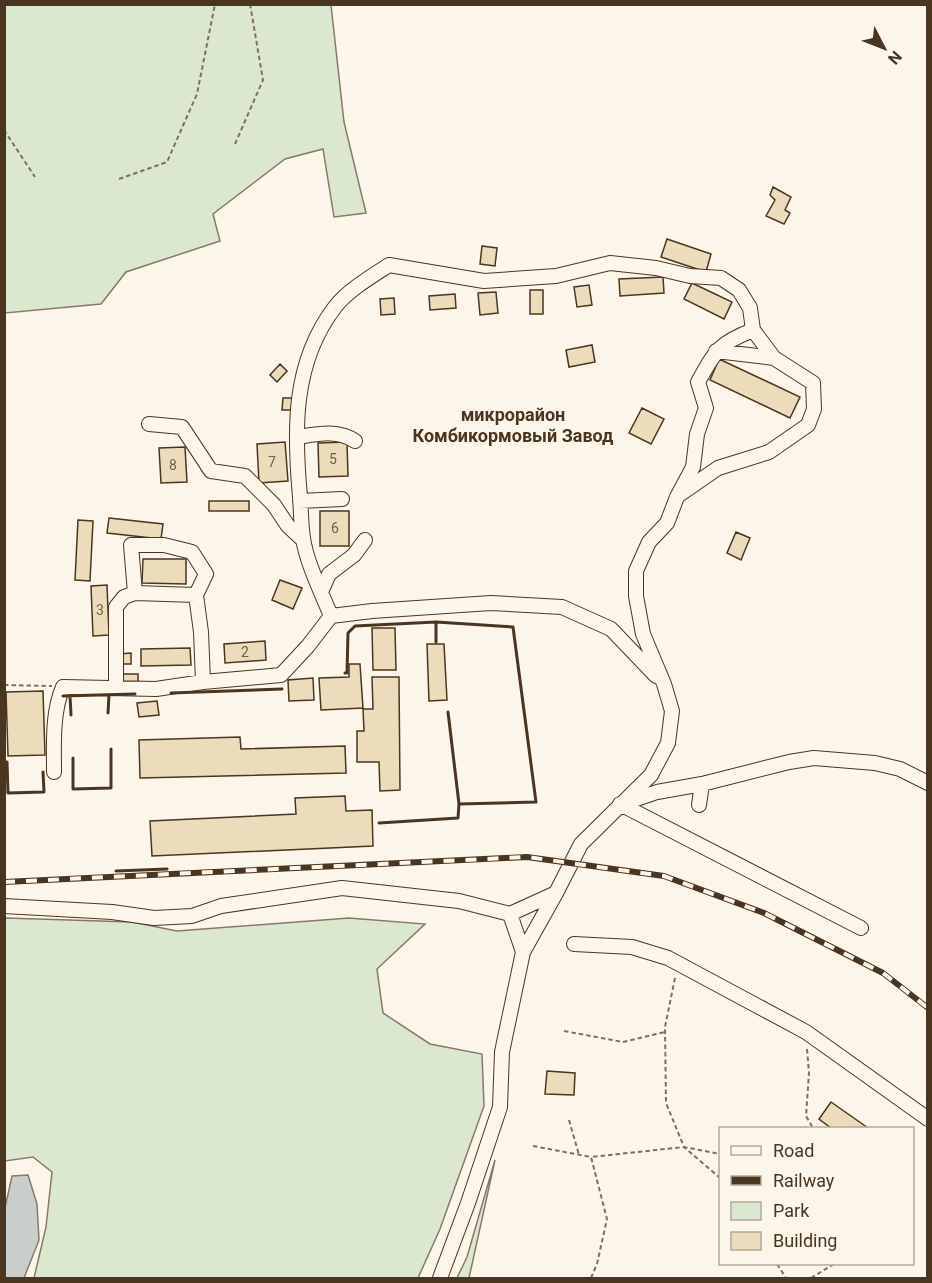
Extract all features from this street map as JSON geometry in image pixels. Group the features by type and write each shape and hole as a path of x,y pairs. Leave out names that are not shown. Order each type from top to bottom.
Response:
{"street":[{"path":"331,616 303,540 296,424 301,379 317,337 336,306 389,265 484,281 556,276 610,263 657,268 690,276 721,278 739,290 750,308 753,330 774,358 813,383 814,409 808,425 769,452 718,468 677,497"},
{"path":"440,1278 465,1214 500,1107 501,1052 523,952 581,844 651,775 668,743 672,711 664,684 643,634 636,596 636,571 649,542 667,524 677,497 693,467 697,434 706,408 698,382 716,351 734,337 753,330"},
{"path":"716,351 774,358"},
{"path":"149,424 182,427 211,471 245,476 274,505 288,526 303,540"},
{"path":"298,437 321,433 346,435 355,441"},
{"path":"300,501 342,499"},
{"path":"321,592 329,574 354,555 365,540"},
{"path":"135,593 131,545 164,545 192,552 206,574 196,595 201,632 203,682"},
{"path":"116,687 116,607 124,597 135,593 196,595"},
{"path":"54,772 55,731 59,696 63,687 156,689 281,675 331,616 491,603 562,607 611,629 664,684"},
{"path":"620,804 657,792 814,758 875,763 900,769 927,783"},
{"path":"651,775 657,792"},
{"path":"699,805 702,784"},
{"path":"620,804 861,928"},
{"path":"4,906 112,912 154,918 192,916 221,906 342,888 459,901 510,914 556,893"},
{"path":"510,914 523,952"},
{"path":"574,944 632,948 668,958 806,1032 927,1119"}],"path":[{"path":"119,179 167,162 197,94 215,4"},
{"path":"235,144 263,80 250,4"},
{"path":"4,130 35,177"},
{"path":"4,685 63,687"},
{"path":"678,963 665,1032 666,1103 684,1147 719,1177"},
{"path":"564,1031 623,1042 665,1032"},
{"path":"806,1032 809,1073 806,1116 812,1127"},
{"path":"569,1120 579,1155"},
{"path":"533,1146 591,1157 684,1147 719,1154"},
{"path":"591,1157 607,1220 597,1264 591,1278"},
{"path":"778,1265 786,1278"},
{"path":"811,1278 831,1265"}],"green space":[{"path":"5,4 331,5 344,122 366,213 334,217 323,149 285,159 213,214 220,241 126,272 101,304 5,313"},
{"path":"5,918 132,922 177,931 349,918 425,924 377,969 383,1013 430,1044 482,1054 484,1106 440,1229 418,1278 34,1278 46,1227 52,1172 33,1157 5,1161"},
{"path":"495,1160 469,1278 457,1278 467,1257"}],"shaded area":[{"path":"28,1175 37,1204 39,1240 24,1278 5,1278 5,1208 12,1176"}],"building":[{"path":"773,187 791,197 785,210 790,213 784,224 766,216 775,200 770,195"},
{"path":"667,239 711,254 706,272 661,257"},
{"path":"482,246 497,248 495,266 480,264"},
{"path":"663,277 664,293 620,296 619,279"},
{"path":"692,283 732,302 724,319 684,299"},
{"path":"589,285 592,305 577,307 574,287"},
{"path":"530,290 543,290 543,314 530,314"},
{"path":"496,292 498,313 480,315 478,293"},
{"path":"455,294 456,308 430,310 429,296"},
{"path":"394,298 395,314 381,315 380,299"},
{"path":"592,345 595,362 569,367 566,350"},
{"path":"719,359 800,397 790,418 710,380"},
{"path":"280,364 287,371 277,382 270,375"},
{"path":"283,398 292,398 292,410 282,410"},
{"path":"642,408 664,419 651,444 629,433"},
{"path":"285,442 288,481 259,483 257,444"},
{"path":"347,442 348,476 319,477 318,443"},
{"path":"185,447 187,482 161,483 159,448"},
{"path":"209,501 249,501 249,511 209,511"},
{"path":"320,511 349,511 349,546 320,546"},
{"path":"109,518 163,524 161,539 107,533"},
{"path":"78,520 93,521 90,581 75,580"},
{"path":"736,532 750,538 741,560 727,553"},
{"path":"143,559 186,559 186,584 142,583"},
{"path":"280,580 302,588 293,609 272,600"},
{"path":"107,585 109,635 93,636 91,586"},
{"path":"372,628 395,628 396,670 373,670"},
{"path":"265,641 266,660 225,663 224,644"},
{"path":"427,644 444,644 447,700 429,701"},
{"path":"190,648 191,665 141,666 141,649"},
{"path":"131,653 131,664 119,664 119,654"},
{"path":"349,664 360,664 363,708 321,710 319,678 349,677"},
{"path":"120,674 138,674 138,682 121,683"},
{"path":"372,677 399,677 400,790 380,791 379,762 357,762 357,731 364,731 363,709 373,709"},
{"path":"313,678 314,700 289,701 288,680"},
{"path":"43,691 45,755 8,756 6,692"},
{"path":"157,701 159,715 139,717 137,703"},
{"path":"240,737 241,749 345,746 346,773 140,778 139,740"},
{"path":"345,796 346,811 372,810 373,846 152,856 150,821 296,814 295,798"},
{"path":"547,1071 575,1073 574,1095 545,1094"},
{"path":"831,1102 867,1127 830,1127 819,1119"}],"railway":[{"path":"4,882 527,857 664,876 764,913 883,973 928,1008"}],"wall":[{"path":"436,622 436,642"},
{"path":"345,673 347,673 348,633 355,626 436,622 513,627 536,802 459,804 458,818 379,823"},
{"path":"171,693 282,689"},
{"path":"63,696 135,694"},
{"path":"108,713 109,695"},
{"path":"70,696 71,715"},
{"path":"448,712 459,804"},
{"path":"73,758 73,789 111,788 111,749"},
{"path":"7,762 8,793 44,792 43,772"},
{"path":"116,871 167,869"}],"district":[{"name":"микрорайон Комбикормовый Завод","path":"513,425"}]}
